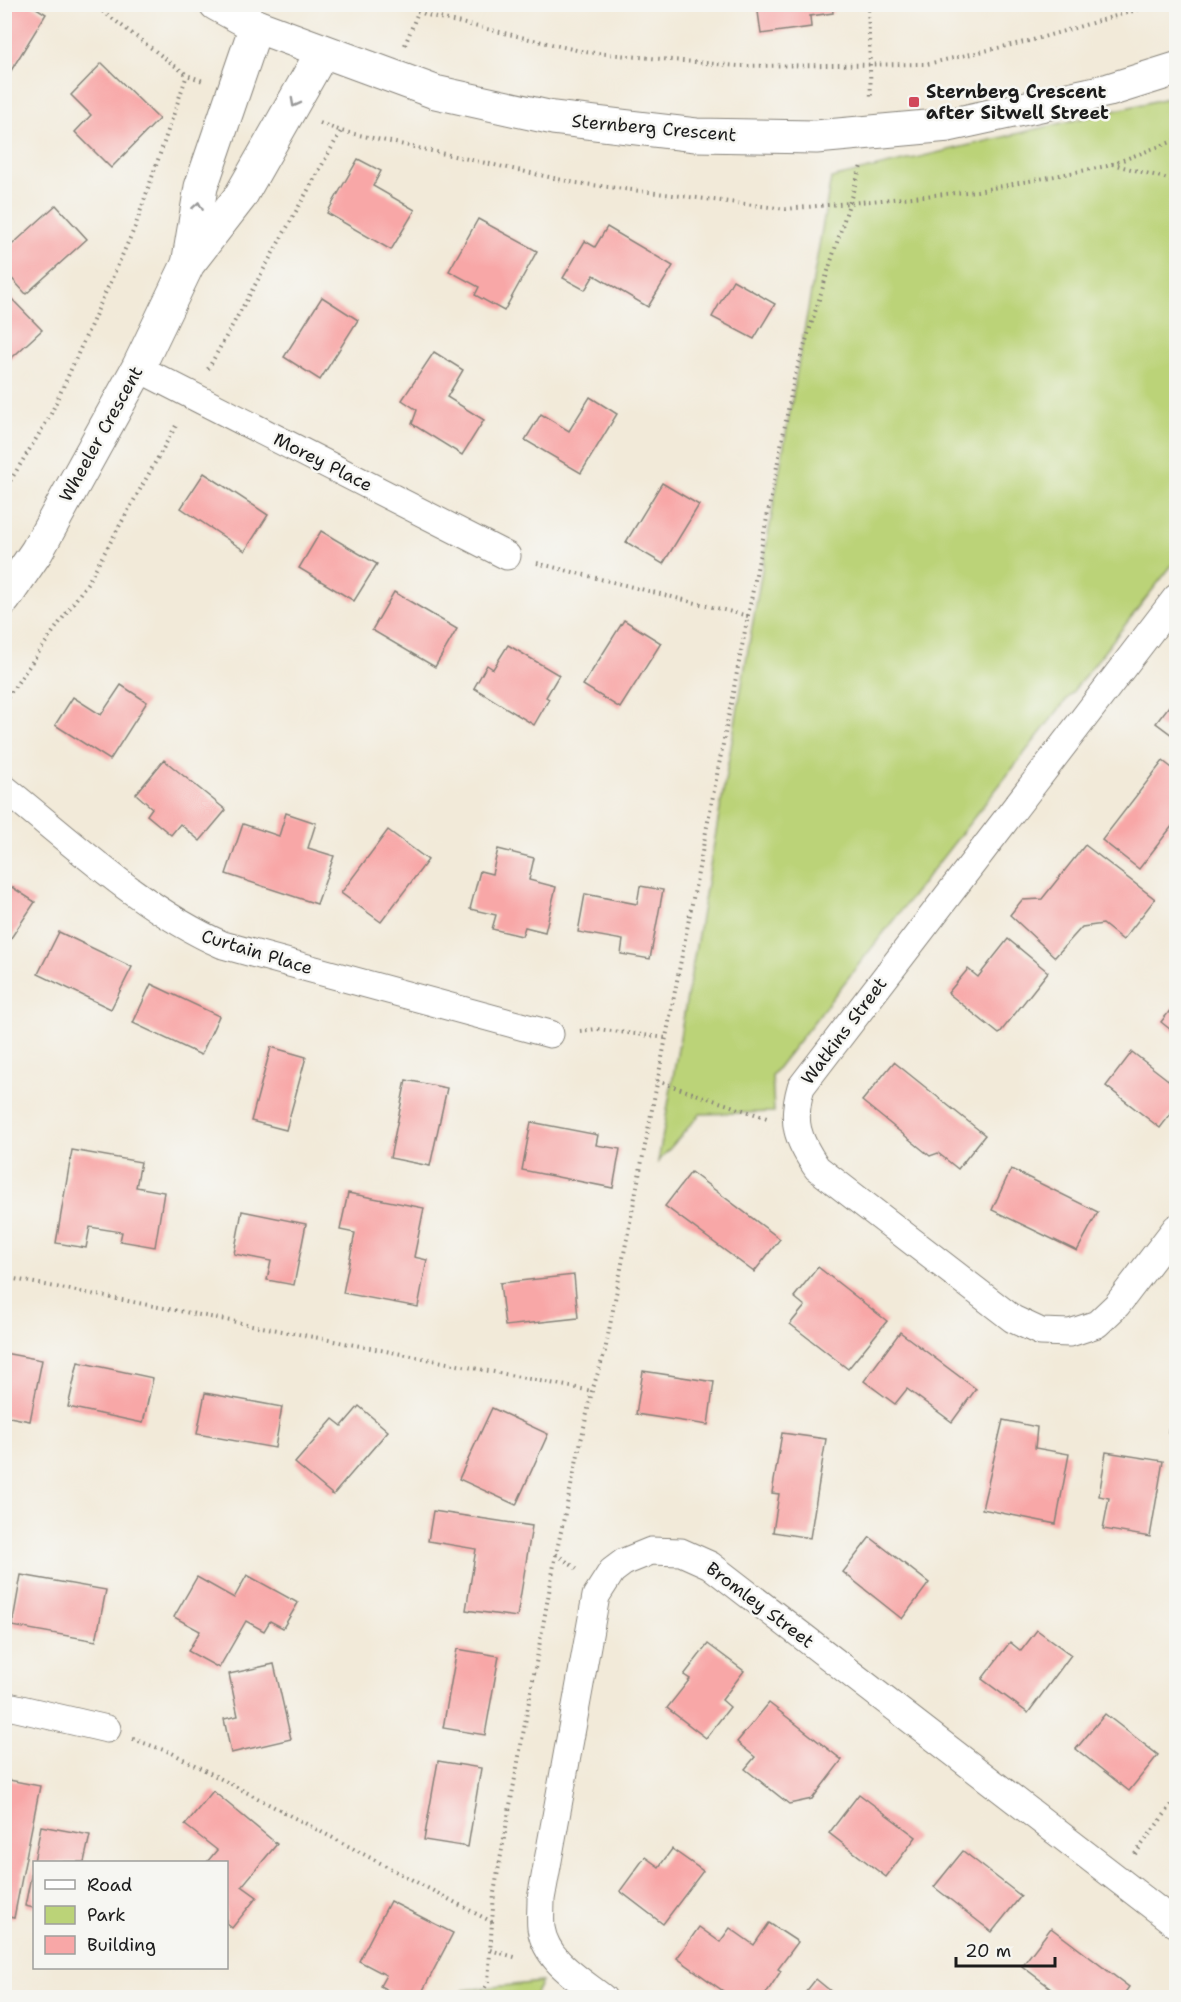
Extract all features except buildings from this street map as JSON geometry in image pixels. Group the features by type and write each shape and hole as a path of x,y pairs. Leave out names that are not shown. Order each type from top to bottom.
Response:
{"street":[{"name":"Sternberg Crescent","path":"216,4 256,26 435,92 553,118 696,135 816,137 949,125 1109,90 1176,69"},
{"name":"Wheeler Crescent","path":"188,264 201,187 256,26"},
{"name":"Wheeler Crescent","path":"4,599 37,551 138,368 188,264 240,197 322,51"},
{"name":"Morey Place","path":"138,368 507,556"},
{"name":"Watkins Street","path":"1176,598 801,1087 795,1106 797,1128 804,1150 817,1168 1012,1319 1041,1332 1070,1333 1097,1324 1117,1305 1176,1228"},
{"name":"Curtain Place","path":"4,788 141,898 195,933 223,945 549,1034"},
{"name":"Bromley Street","path":"603,1998 561,1965 549,1948 541,1929 541,1899 596,1596 612,1571 618,1566 651,1551 681,1552 710,1565 1176,1924"},
{"path":"4,1705 107,1729"}],"path":[{"path":"4,491 50,416 135,227 187,75 93,4"},
{"path":"401,4 427,15 585,52 738,66 927,64 1033,40 1157,4"},
{"path":"868,4 870,64"},
{"path":"341,131 576,183 786,209 977,190 1112,164 1176,140"},
{"path":"479,1998 488,1982 494,1893 556,1554 592,1391 605,1351 794,379 872,132"},
{"path":"1112,164 1176,181"},
{"path":"507,556 748,616"},
{"path":"549,1034 597,1029 666,1038"},
{"path":"657,1081 797,1128"},
{"path":"4,1277 592,1391"},
{"path":"107,1729 172,1753 492,1922"},
{"path":"1116,1878 1176,1799"}],"green space":[{"path":"1176,96 1176,560 772,1075 774,1112 700,1114 658,1162 831,178"},
{"path":"542,1982 534,1997 459,1997 464,1990"}],"place":[{"name":"Sternberg Crescent after Sitwell Street","path":"914,102"}]}
